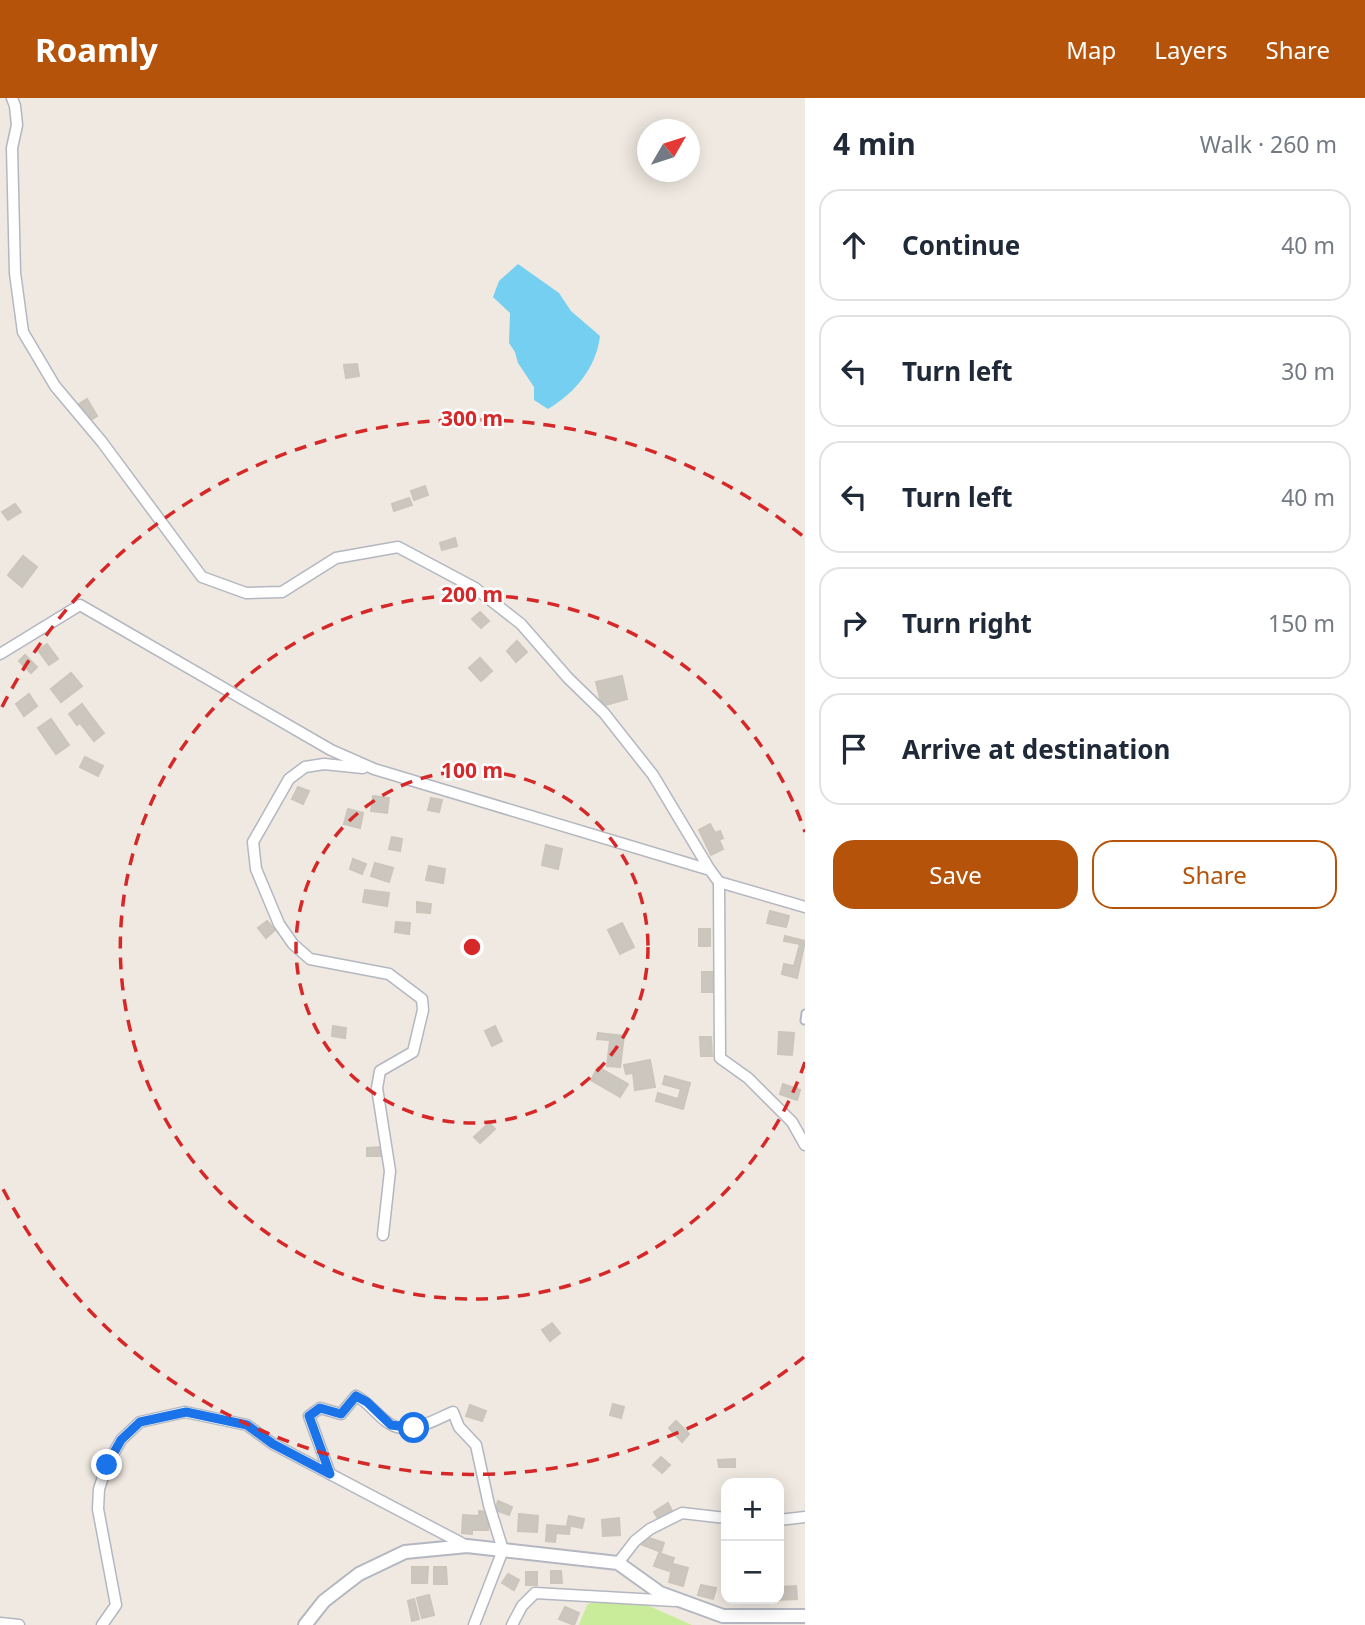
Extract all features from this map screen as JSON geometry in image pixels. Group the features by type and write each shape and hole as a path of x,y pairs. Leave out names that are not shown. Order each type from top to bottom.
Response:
{"street":[{"path":"12,98 17,125 12,148 15,273 23,332 55,386 102,442 202,577 246,593 282,592 336,558 398,547 475,588 522,624 568,678 604,713 653,775 709,870 719,881 805,907"},
{"path":"0,654 80,605 331,750 374,769 709,870"},
{"path":"374,769 324,764 305,767 289,779 253,842 256,869 279,924 293,944 310,959 389,974 422,999 423,1010 413,1052 380,1071 376,1088 390,1171 383,1235"},
{"path":"719,881 720,1058 748,1077 792,1122 805,1146"},
{"path":"330,1474 309,1416 320,1408 341,1414 356,1396 367,1402 391,1425 414,1428 453,1412 459,1427 476,1445 502,1550 474,1625"},
{"path":"102,1625 116,1605 98,1509 99,1489 107,1465 121,1440 140,1422 186,1412 247,1425 273,1444 467,1546"},
{"path":"618,1563 635,1541 650,1529 682,1513 721,1517"},
{"path":"784,1519 805,1517"},
{"path":"305,1625 324,1601 359,1574 405,1552 467,1546 618,1563 650,1587 723,1616 805,1616"},
{"path":"512,1625 522,1606 536,1593 683,1601"},
{"path":"0,1623 19,1625"}],"lane":[{"path":"804,1021 805,1013"}],"green space":[{"path":"601,1598 649,1606 692,1625 579,1625 587,1605"}],"water":[{"path":"518,264 559,293 571,311 600,336 594,359 583,379 548,409 534,400 534,387 509,343 510,313 493,297 499,281"}],"building":[{"path":"357,364 359,376 346,378 344,365"},
{"path":"87,399 97,416 89,421 79,404"},
{"path":"425,486 428,495 414,500 411,491"},
{"path":"409,498 412,505 394,511 392,504"},
{"path":"15,504 21,512 8,520 2,512"},
{"path":"455,538 457,546 442,550 440,543"},
{"path":"23,556 37,567 22,587 8,575"},
{"path":"480,612 489,621 481,628 472,619"},
{"path":"517,641 527,652 516,662 507,651"},
{"path":"47,644 58,659 49,665 38,650"},
{"path":"25,655 37,667 31,673 19,661"},
{"path":"480,658 492,671 481,681 469,668"},
{"path":"71,673 82,686 61,702 51,689"},
{"path":"622,676 627,699 602,706 596,682"},
{"path":"29,694 37,706 24,716 16,704"},
{"path":"82,704 90,715 77,725 69,714"},
{"path":"90,715 104,733 94,741 80,723"},
{"path":"51,719 69,745 56,754 38,728"},
{"path":"85,757 103,766 98,776 80,767"},
{"path":"298,787 309,791 303,804 292,799"},
{"path":"373,796 389,798 387,813 371,811"},
{"path":"431,798 442,800 439,812 428,810"},
{"path":"348,809 363,813 360,828 344,824"},
{"path":"710,824 715,833 720,831 723,838 719,840 723,849 711,855 699,830"},
{"path":"392,837 402,839 400,851 389,849"},
{"path":"546,845 562,849 558,869 542,865"},
{"path":"353,859 366,864 362,874 350,869"},
{"path":"375,863 393,868 389,882 371,876"},
{"path":"429,866 445,869 443,883 426,880"},
{"path":"365,890 389,893 387,906 363,902"},
{"path":"417,902 431,904 430,913 417,912"},
{"path":"770,911 789,916 786,927 767,923"},
{"path":"267,921 275,930 266,938 258,928"},
{"path":"396,922 410,923 409,934 395,932"},
{"path":"622,923 634,947 620,954 608,930"},
{"path":"699,929 710,929 710,946 699,946"},
{"path":"785,936 805,941 797,978 782,974 784,964 794,966 800,944 784,941"},
{"path":"702,972 716,972 716,992 702,992"},
{"path":"333,1026 346,1028 345,1038 332,1036"},
{"path":"495,1026 502,1041 492,1046 485,1031"},
{"path":"779,1032 794,1033 792,1055 778,1054"},
{"path":"598,1033 624,1036 620,1067 607,1066 610,1040 597,1039"},
{"path":"700,1037 711,1037 712,1056 701,1056"},
{"path":"650,1060 655,1087 635,1090 633,1073 626,1074 624,1065"},
{"path":"598,1067 628,1084 620,1097 591,1080"},
{"path":"665,1076 690,1083 683,1109 656,1101 658,1093 678,1099 681,1089 663,1084"},
{"path":"783,1084 800,1090 797,1100 780,1094"},
{"path":"489,1123 495,1129 480,1143 474,1137"},
{"path":"382,1147 382,1156 367,1156 367,1148"},
{"path":"552,1323 560,1333 550,1341 542,1330"},
{"path":"613,1404 624,1407 621,1418 610,1415"},
{"path":"470,1405 486,1411 482,1421 466,1416"},
{"path":"676,1421 689,1434 682,1442 669,1428"},
{"path":"661,1457 670,1465 662,1473 653,1465"},
{"path":"735,1459 735,1467 719,1467 718,1460"},
{"path":"498,1501 512,1507 509,1515 495,1510"},
{"path":"668,1503 672,1511 659,1520 654,1512"},
{"path":"479,1511 489,1512 488,1530 472,1530 472,1534 462,1533 463,1515 479,1516"},
{"path":"519,1514 538,1516 537,1532 518,1531"},
{"path":"569,1516 584,1519 582,1528 567,1525"},
{"path":"619,1518 620,1535 603,1536 602,1520"},
{"path":"547,1525 570,1527 569,1534 556,1533 555,1542 546,1541"},
{"path":"643,1536 664,1543 661,1552 640,1544"},
{"path":"659,1553 674,1558 669,1571 654,1566"},
{"path":"673,1564 688,1568 683,1586 669,1582"},
{"path":"412,1567 428,1567 427,1583 412,1583"},
{"path":"434,1567 446,1567 447,1584 434,1584"},
{"path":"551,1571 561,1571 562,1583 551,1583"},
{"path":"526,1572 537,1572 537,1585 526,1585"},
{"path":"508,1574 519,1580 514,1590 502,1583"},
{"path":"701,1585 716,1588 713,1599 698,1595"},
{"path":"796,1586 797,1599 784,1600 784,1587"},
{"path":"429,1595 434,1615 422,1618 417,1598"},
{"path":"414,1599 419,1619 412,1621 408,1601"},
{"path":"565,1607 579,1613 574,1625 559,1619"}],"route":[{"path":"107,1465 121,1440 140,1422 186,1412 247,1425 273,1444 330,1474 309,1416 320,1408 341,1414 356,1396 367,1402 391,1425 414,1428"}]}
